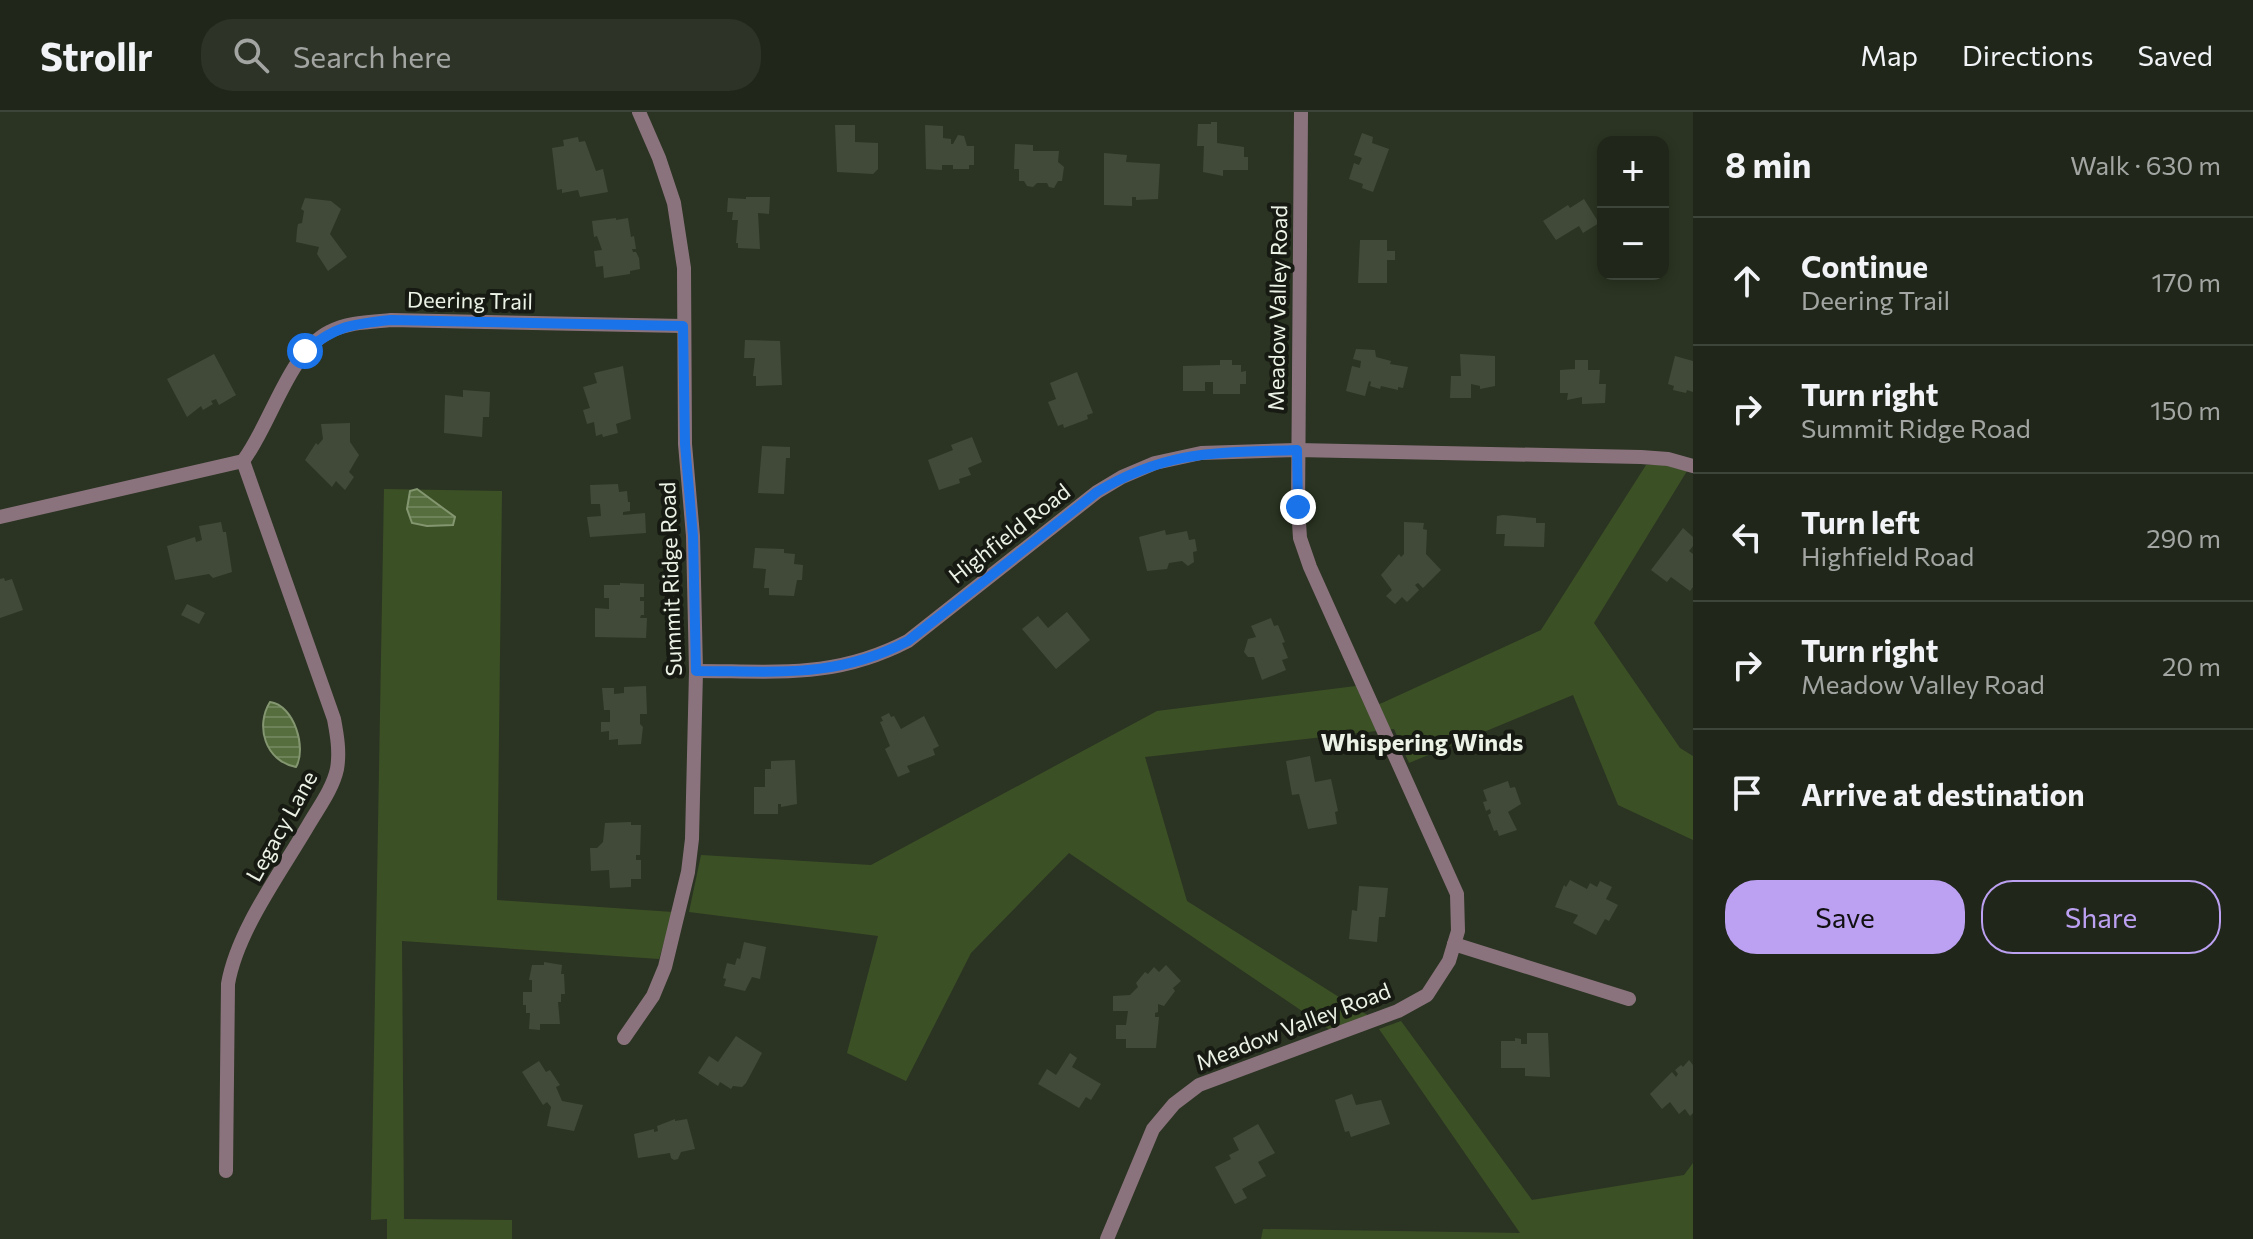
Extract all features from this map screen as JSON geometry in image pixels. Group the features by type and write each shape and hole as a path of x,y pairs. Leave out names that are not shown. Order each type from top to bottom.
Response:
{"street":[{"name":"Summit Ridge Road","path":"624,1038 653,996 665,967 688,872 692,839 696,671 693,536 685,444 684,268 674,203 639,112"},
{"name":"Meadow Valley Road","path":"1107,1239 1153,1129 1174,1104 1199,1085 1408,1006 1427,995 1449,961 1458,931 1457,894 1310,567 1300,538 1297,450 1301,112"},
{"name":"Deering Trail","path":"243,461 258,441 305,351 328,332 356,323 391,320 683,326"},
{"name":"Highfield Road","path":"696,671 816,670 845,666 880,655 908,641 1097,492 1155,463 1201,453 1297,450 1641,457 1668,459 1693,466"},
{"path":"0,517 243,461"},
{"name":"Legacy Lane","path":"226,1171 228,984 231,962 326,796 337,770 338,745 334,719 243,461"},
{"path":"1454,944 1629,999"}],"shaded area":[{"path":"1646,465 1664,465 1687,471 1594,623 1680,748 1693,756 1693,840 1618,805 1573,695 1409,763 1394,729 1145,757 1187,901 1369,1016 1330,1030 1069,853 971,953 906,1081 847,1053 878,936 689,912 701,855 871,865 1157,711 1356,686 1366,708 1541,630"},
{"path":"384,489 502,491 497,900 673,912 659,959 402,941 404,1219 512,1220 512,1239 387,1239 387,1219 371,1220"},
{"path":"417,489 455,517 453,525 412,523 407,509 410,491"},
{"path":"270,702 286,711 296,728 300,749 296,767 277,758 266,741 263,721"},
{"path":"1401,1021 1532,1200 1684,1175 1693,1163 1693,1239 1261,1239 1263,1229 1520,1233 1379,1029"}],"building":[{"path":"1217,122 1217,143 1244,147 1248,170 1223,170 1223,176 1203,172 1204,146 1197,146 1198,124"},
{"path":"835,125 855,125 855,142 878,143 878,169 873,174 837,172"},
{"path":"925,125 943,126 943,138 951,139 951,144 958,135 964,136 967,146 974,146 974,165 969,165 969,169 942,165 942,170 926,169"},
{"path":"1362,133 1373,137 1372,143 1389,149 1373,192 1349,179 1354,163 1359,165 1362,158 1354,155"},
{"path":"578,137 579,142 585,141 596,171 603,169 608,192 580,197 578,190 562,193 562,189 557,190 552,148 564,146 563,140"},
{"path":"1015,144 1033,145 1033,151 1059,151 1058,162 1064,167 1062,181 1058,181 1054,188 1047,183 1037,183 1033,187 1019,181 1019,169 1014,169"},
{"path":"1104,153 1127,155 1126,162 1160,164 1158,199 1136,200 1132,197 1132,206 1104,205"},
{"path":"770,197 769,214 758,213 760,249 738,248 738,220 732,220 733,212 727,212 728,198"},
{"path":"305,198 331,201 341,209 330,234 347,257 328,271 317,254 319,247 296,242"},
{"path":"1584,199 1597,224 1583,233 1579,226 1556,240 1543,221 1568,205 1570,208"},
{"path":"628,218 636,249 632,249 639,258 640,269 630,271 630,274 604,278 603,266 596,267 594,251 602,250 597,236 594,237 592,221"},
{"path":"1360,240 1387,240 1387,251 1395,251 1395,260 1387,260 1387,283 1358,283"},
{"path":"745,340 780,341 782,385 756,386 756,376 753,376 755,358 744,358"},
{"path":"1356,349 1375,350 1376,357 1391,361 1390,364 1408,367 1403,388 1398,387 1398,390 1381,386 1380,389 1370,386 1369,381 1365,396 1346,391 1352,366 1360,368 1361,361 1353,359"},
{"path":"214,354 236,395 219,405 216,399 211,401 213,404 203,410 201,406 187,417 167,379"},
{"path":"1460,354 1495,356 1495,386 1480,389 1480,386 1471,384 1471,398 1450,398 1451,376 1461,376"},
{"path":"1675,356 1693,361 1693,392 1673,390 1674,386 1668,384"},
{"path":"1220,360 1232,360 1232,365 1241,365 1241,372 1246,371 1246,384 1240,384 1240,394 1213,394 1213,382 1205,382 1205,391 1183,391 1183,366 1220,365"},
{"path":"1575,360 1588,360 1588,370 1600,370 1599,384 1606,384 1605,403 1582,404 1582,397 1567,400 1568,393 1560,393 1560,370 1575,369"},
{"path":"623,366 631,419 616,424 618,433 596,436 594,422 587,424 583,410 590,408 583,387 597,383 594,373"},
{"path":"1077,372 1093,413 1087,415 1088,419 1064,428 1063,424 1058,426 1048,402 1056,399 1050,383"},
{"path":"463,390 490,392 489,417 483,417 482,437 444,433 445,395 463,397"},
{"path":"350,423 350,442 359,455 349,472 354,477 345,490 336,481 332,487 305,460 316,443 318,445 323,439 321,424"},
{"path":"972,437 982,462 968,468 971,475 959,479 960,483 939,490 928,460 953,450 951,445"},
{"path":"762,446 790,447 790,458 786,458 784,494 758,493"},
{"path":"618,484 619,492 627,491 630,502 630,511 623,512 623,515 645,513 646,533 590,537 587,517 601,516 600,504 591,504 590,485"},
{"path":"1497,516 1536,518 1536,523 1545,523 1544,547 1504,546 1505,534 1496,534"},
{"path":"221,522 223,532 226,532 232,572 213,578 209,574 175,580 167,546 195,537 196,542 202,540 199,526"},
{"path":"1404,522 1424,523 1423,529 1427,530 1426,554 1441,570 1423,588 1418,583 1415,585 1419,590 1407,602 1402,597 1395,604 1386,596 1392,590 1381,575 1399,554 1401,557 1404,554"},
{"path":"1683,528 1693,537 1693,546 1689,551 1693,554 1693,587 1690,591 1671,577 1667,582 1651,570"},
{"path":"1165,530 1166,535 1187,531 1189,540 1195,539 1197,551 1193,552 1194,562 1188,566 1182,561 1169,563 1167,569 1147,571 1139,537"},
{"path":"755,548 784,549 784,553 795,554 794,564 803,565 802,580 797,580 794,596 769,595 769,588 764,588 766,569 753,568"},
{"path":"4,578 5,581 12,579 23,610 0,618 0,579"},
{"path":"644,584 644,597 640,597 640,601 644,601 644,615 640,618 647,618 646,638 595,637 595,608 609,609 609,598 604,598 604,585"},
{"path":"187,604 205,613 199,624 181,615"},
{"path":"1067,612 1090,640 1056,669 1022,629 1038,616 1048,628"},
{"path":"1271,618 1274,626 1278,625 1288,658 1282,660 1286,670 1262,680 1254,657 1248,657 1244,652 1248,639 1256,637 1251,626"},
{"path":"646,686 647,714 640,714 643,727 641,744 618,745 618,739 609,740 609,731 601,732 601,722 610,722 610,710 604,710 602,688 614,688 614,694 624,693 624,687"},
{"path":"889,713 901,729 924,716 939,746 933,749 935,755 907,766 910,772 898,777 885,749 890,746 880,722 883,721 881,717"},
{"path":"1310,756 1315,782 1331,779 1338,811 1335,812 1337,824 1308,829 1299,794 1292,795 1286,761"},
{"path":"795,760 797,804 781,807 778,804 778,814 754,814 754,787 765,787 765,769 771,769 771,761"},
{"path":"1508,781 1510,788 1515,787 1521,804 1508,812 1517,830 1499,836 1488,815 1490,809 1486,811 1483,802 1487,801 1483,790"},
{"path":"631,822 631,825 641,825 640,855 636,855 636,860 641,860 641,879 631,879 631,887 610,888 609,870 591,871 590,848 597,848 603,842 605,823"},
{"path":"1570,880 1587,889 1590,883 1597,887 1600,881 1612,887 1606,899 1618,905 1596,935 1573,923 1578,915 1555,907 1564,885 1566,887"},
{"path":"1359,886 1388,888 1385,917 1379,917 1377,942 1349,939 1352,910 1357,911"},
{"path":"744,942 766,947 760,979 752,977 745,991 724,986 726,979 723,978 727,963 735,965 737,958 740,959"},
{"path":"544,962 562,965 565,994 561,994 561,1002 558,1002 560,1024 540,1024 540,1030 529,1029 530,1013 526,1013 526,1005 523,1005 523,992 532,992 532,980 529,980 532,965 544,965"},
{"path":"1166,965 1181,981 1173,988 1175,991 1164,1006 1158,1004 1158,1012 1155,1013 1155,1017 1159,1017 1156,1048 1126,1048 1126,1039 1116,1039 1116,1025 1126,1025 1128,1011 1113,1011 1113,996 1130,995 1145,972 1148,974 1154,967 1159,972"},
{"path":"1527,1033 1548,1033 1550,1077 1525,1076 1525,1068 1501,1068 1501,1041 1515,1041 1515,1038 1521,1039 1521,1044 1527,1044"},
{"path":"736,1036 762,1053 746,1083 731,1089 720,1082 718,1086 698,1073 709,1056 718,1062"},
{"path":"1070,1053 1077,1058 1072,1067 1101,1084 1091,1100 1086,1097 1079,1108 1038,1084 1047,1069 1056,1075"},
{"path":"1689,1060 1693,1065 1693,1113 1690,1116 1685,1109 1679,1114 1670,1102 1662,1109 1650,1094 1672,1072 1676,1077 1678,1074 1675,1070"},
{"path":"539,1061 560,1085 556,1087 562,1101 583,1105 574,1131 547,1126 551,1107 547,1102 543,1105 522,1072"},
{"path":"1352,1094 1356,1105 1381,1100 1390,1124 1351,1137 1349,1131 1345,1132 1335,1100"},
{"path":"675,1119 687,1119 695,1149 681,1152 674,1160 670,1153 638,1158 634,1134 654,1129 654,1132 658,1131 657,1126"},
{"path":"1258,1124 1275,1153 1258,1162 1266,1176 1242,1189 1247,1198 1235,1204 1215,1167 1231,1159 1229,1155 1239,1150 1233,1138"}],"district":[{"name":"Whispering Winds","path":"1422,741"}],"route":[{"path":"305,351 328,332 356,323 391,320 683,326 685,444 693,536 696,671 816,670 845,666 880,655 908,641 1097,492 1155,463 1201,453 1297,450 1298,507"}]}
